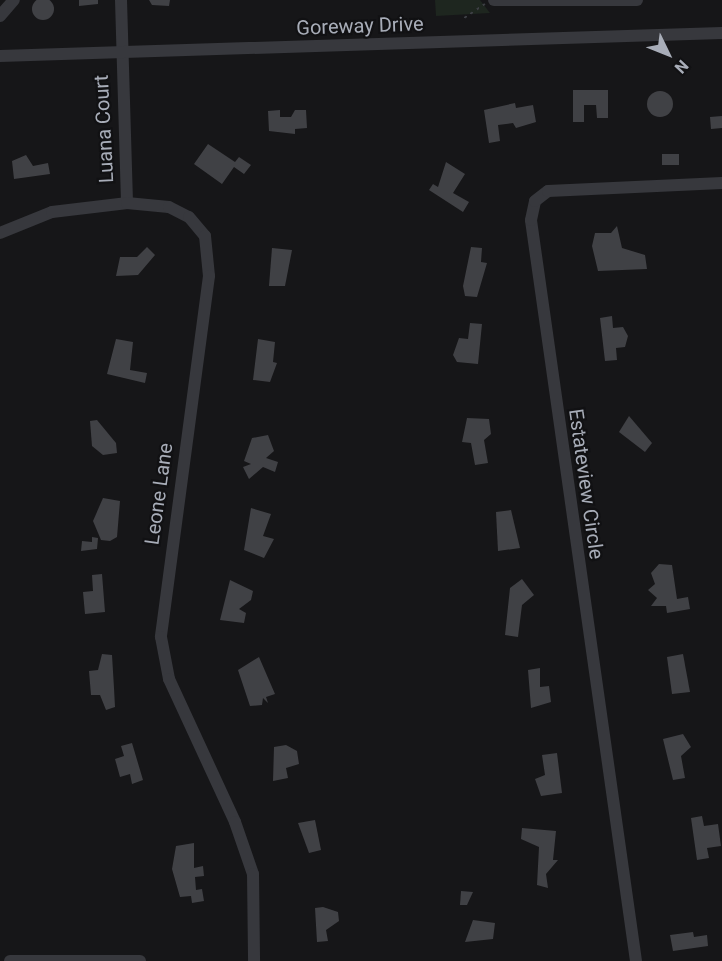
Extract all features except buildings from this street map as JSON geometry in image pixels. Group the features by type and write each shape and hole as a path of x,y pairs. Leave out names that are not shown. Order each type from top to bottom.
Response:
{"street":[{"path":"0,16 14,0"},
{"name":"Luana Court","path":"121,0 120,53 127,203"},
{"path":"490,2 637,0"},
{"name":"Goreway Drive","path":"0,56 722,33"},
{"name":"Estateview Circle","path":"636,961 531,220 535,201 548,191 722,183"},
{"name":"Leone Lane","path":"0,233 52,212 127,203 169,207 189,217 205,236 210,256 160,637 169,679 235,822 253,874 254,961"},
{"path":"10,961 140,961"}],"path":[{"path":"464,18 490,2"}],"shaded area":[{"path":"435,0 480,0 490,13 436,16"}]}
